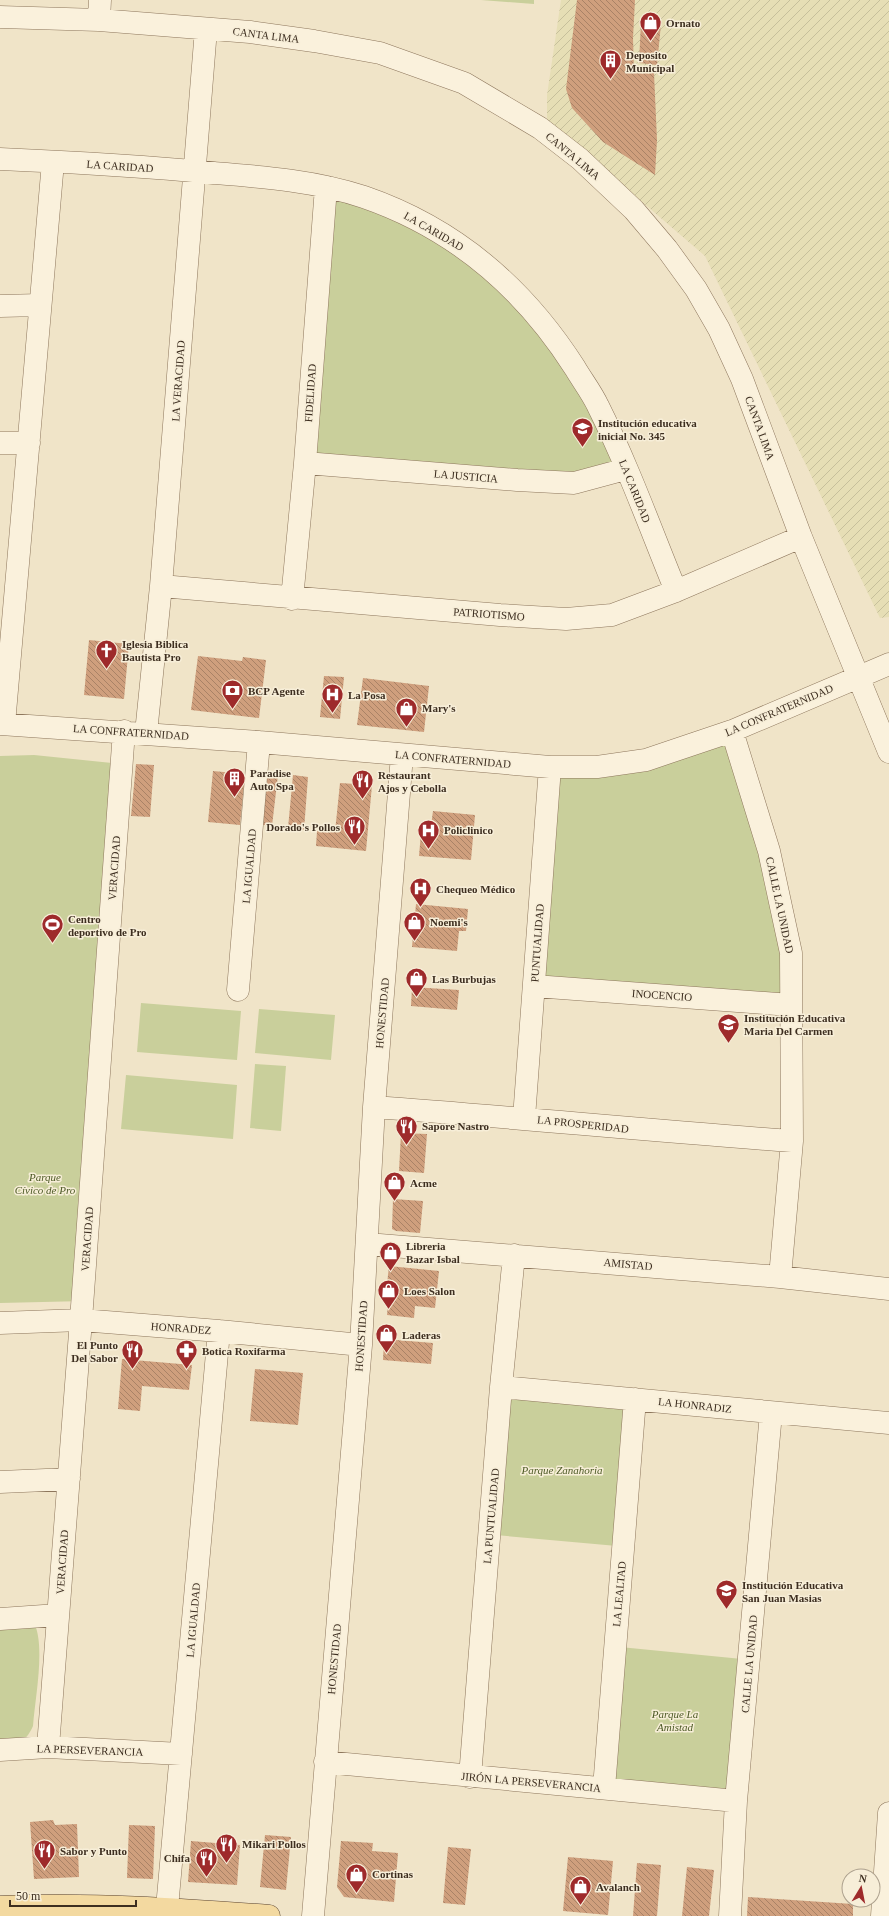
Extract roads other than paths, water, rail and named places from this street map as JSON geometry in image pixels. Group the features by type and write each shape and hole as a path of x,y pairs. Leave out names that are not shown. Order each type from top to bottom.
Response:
{"main road":[{"path":"0,1907 55,1905 167,1908 269,1916"}],"street":[{"name":"CANTA LIMA","path":"0,17 100,10 206,29 250,32 314,41 380,53 464,83 540,128 580,159 634,210 667,249 696,289 719,329 742,379 801,537 889,752"},
{"name":"LA VERACIDAD","path":"146,734 162,586 206,29"},
{"name":"LA CARIDAD","path":"0,159 194,171 260,177 326,187 363,197 404,213 457,243 498,275 541,319 598,404 676,591"},
{"path":"2,724 8,577 28,443 53,162"},
{"name":"FIDELIDAD","path":"292,599 305,463 326,187"},
{"path":"0,306 40,305"},
{"path":"0,442 28,443"},
{"name":"LA JUSTICIA","path":"305,463 517,480 574,483 626,469"},
{"name":"PATRIOTISMO","path":"162,586 292,599 566,619 612,615 676,591 801,537"},
{"name":"LA CONFRATERNIDAD","path":"2,724 259,742 550,767 597,767 646,760 732,731 889,664"},
{"name":"CALLE LA UNIDAD","path":"732,731 769,851 792,953 792,1141 780,1277"},
{"name":"VERACIDAD","path":"48,1747 124,732"},
{"name":"LA IGUALDAD","path":"238,990 259,742"},
{"name":"HONESTIDAD","path":"313,1916 361,1345 374,1108 402,755"},
{"name":"PUNTUALIDAD","path":"524,1118 550,767"},
{"name":"INOCENCIO","path":"534,986 791,1005"},
{"name":"LA PROSPERIDAD","path":"374,1108 524,1118 646,1131 792,1141"},
{"name":"AMISTAD","path":"367,1244 780,1277 889,1289"},
{"name":"LA PUNTUALIDAD","path":"470,1777 501,1387 514,1255"},
{"name":"HONRADEZ","path":"0,1323 81,1320 219,1331 361,1345"},
{"name":"LA IGUALDAD","path":"167,1908 219,1331"},
{"name":"LA HONRADIZ","path":"501,1387 889,1423"},
{"name":"LA LEALTAD","path":"604,1788 635,1399"},
{"name":"CALLE LA UNIDAD","path":"730,1916 736,1801 771,1413"},
{"path":"0,1482 69,1479"},
{"path":"0,1619 58,1615"},
{"name":"LA PERSEVERANCIA","path":"0,1750 48,1747 181,1754"},
{"name":"JIRÓN LA PERSEVERANCIA","path":"326,1762 470,1777 736,1801"},
{"path":"882,1916 889,1812"}],"place":[{"name":"Ornato","path":"650,42"},
{"name":"Deposito Municipal","path":"611,80"},
{"name":"Institución educativa inicial No. 345","path":"583,448"},
{"name":"Iglesia Biblica Bautista Pro","path":"106,670"},
{"name":"BCP Agente","path":"232,710"},
{"name":"La Posa","path":"332,714"},
{"name":"Mary's","path":"406,728"},
{"name":"Paradise Auto Spa","path":"235,798"},
{"name":"Restaurant Ajos y Cebolla","path":"363,800"},
{"name":"Dorado's Pollos","path":"355,846"},
{"name":"Policlinico","path":"428,850"},
{"name":"Chequeo Médico","path":"421,908"},
{"name":"Noemi's","path":"415,942"},
{"name":"Centro deportivo de Pro","path":"52,944"},
{"name":"Las Burbujas","path":"417,998"},
{"name":"Institución Educativa Maria Del Carmen","path":"729,1044"},
{"name":"Sapore Nastro","path":"407,1146"},
{"name":"Acme","path":"395,1202"},
{"name":"Libreria Bazar Isbal","path":"391,1272"},
{"name":"Loes Salon","path":"389,1310"},
{"name":"Laderas","path":"386,1354"},
{"name":"El Punto Del Sabor","path":"133,1370"},
{"name":"Botica Roxifarma","path":"186,1370"},
{"name":"Institución Educativa San Juan Masias","path":"727,1610"},
{"name":"Mikari Pollos","path":"227,1864"},
{"name":"Sabor y Punto","path":"44,1870"},
{"name":"Chifa","path":"206,1878"},
{"name":"Cortinas","path":"357,1894"},
{"name":"Avalanch","path":"580,1906"}],"park label":[{"name":"Parque Cívico de Pro","path":"45,1183"},
{"name":"Parque Zanahoria","path":"562,1470"},
{"name":"Parque La Amistad","path":"675,1720"}]}
